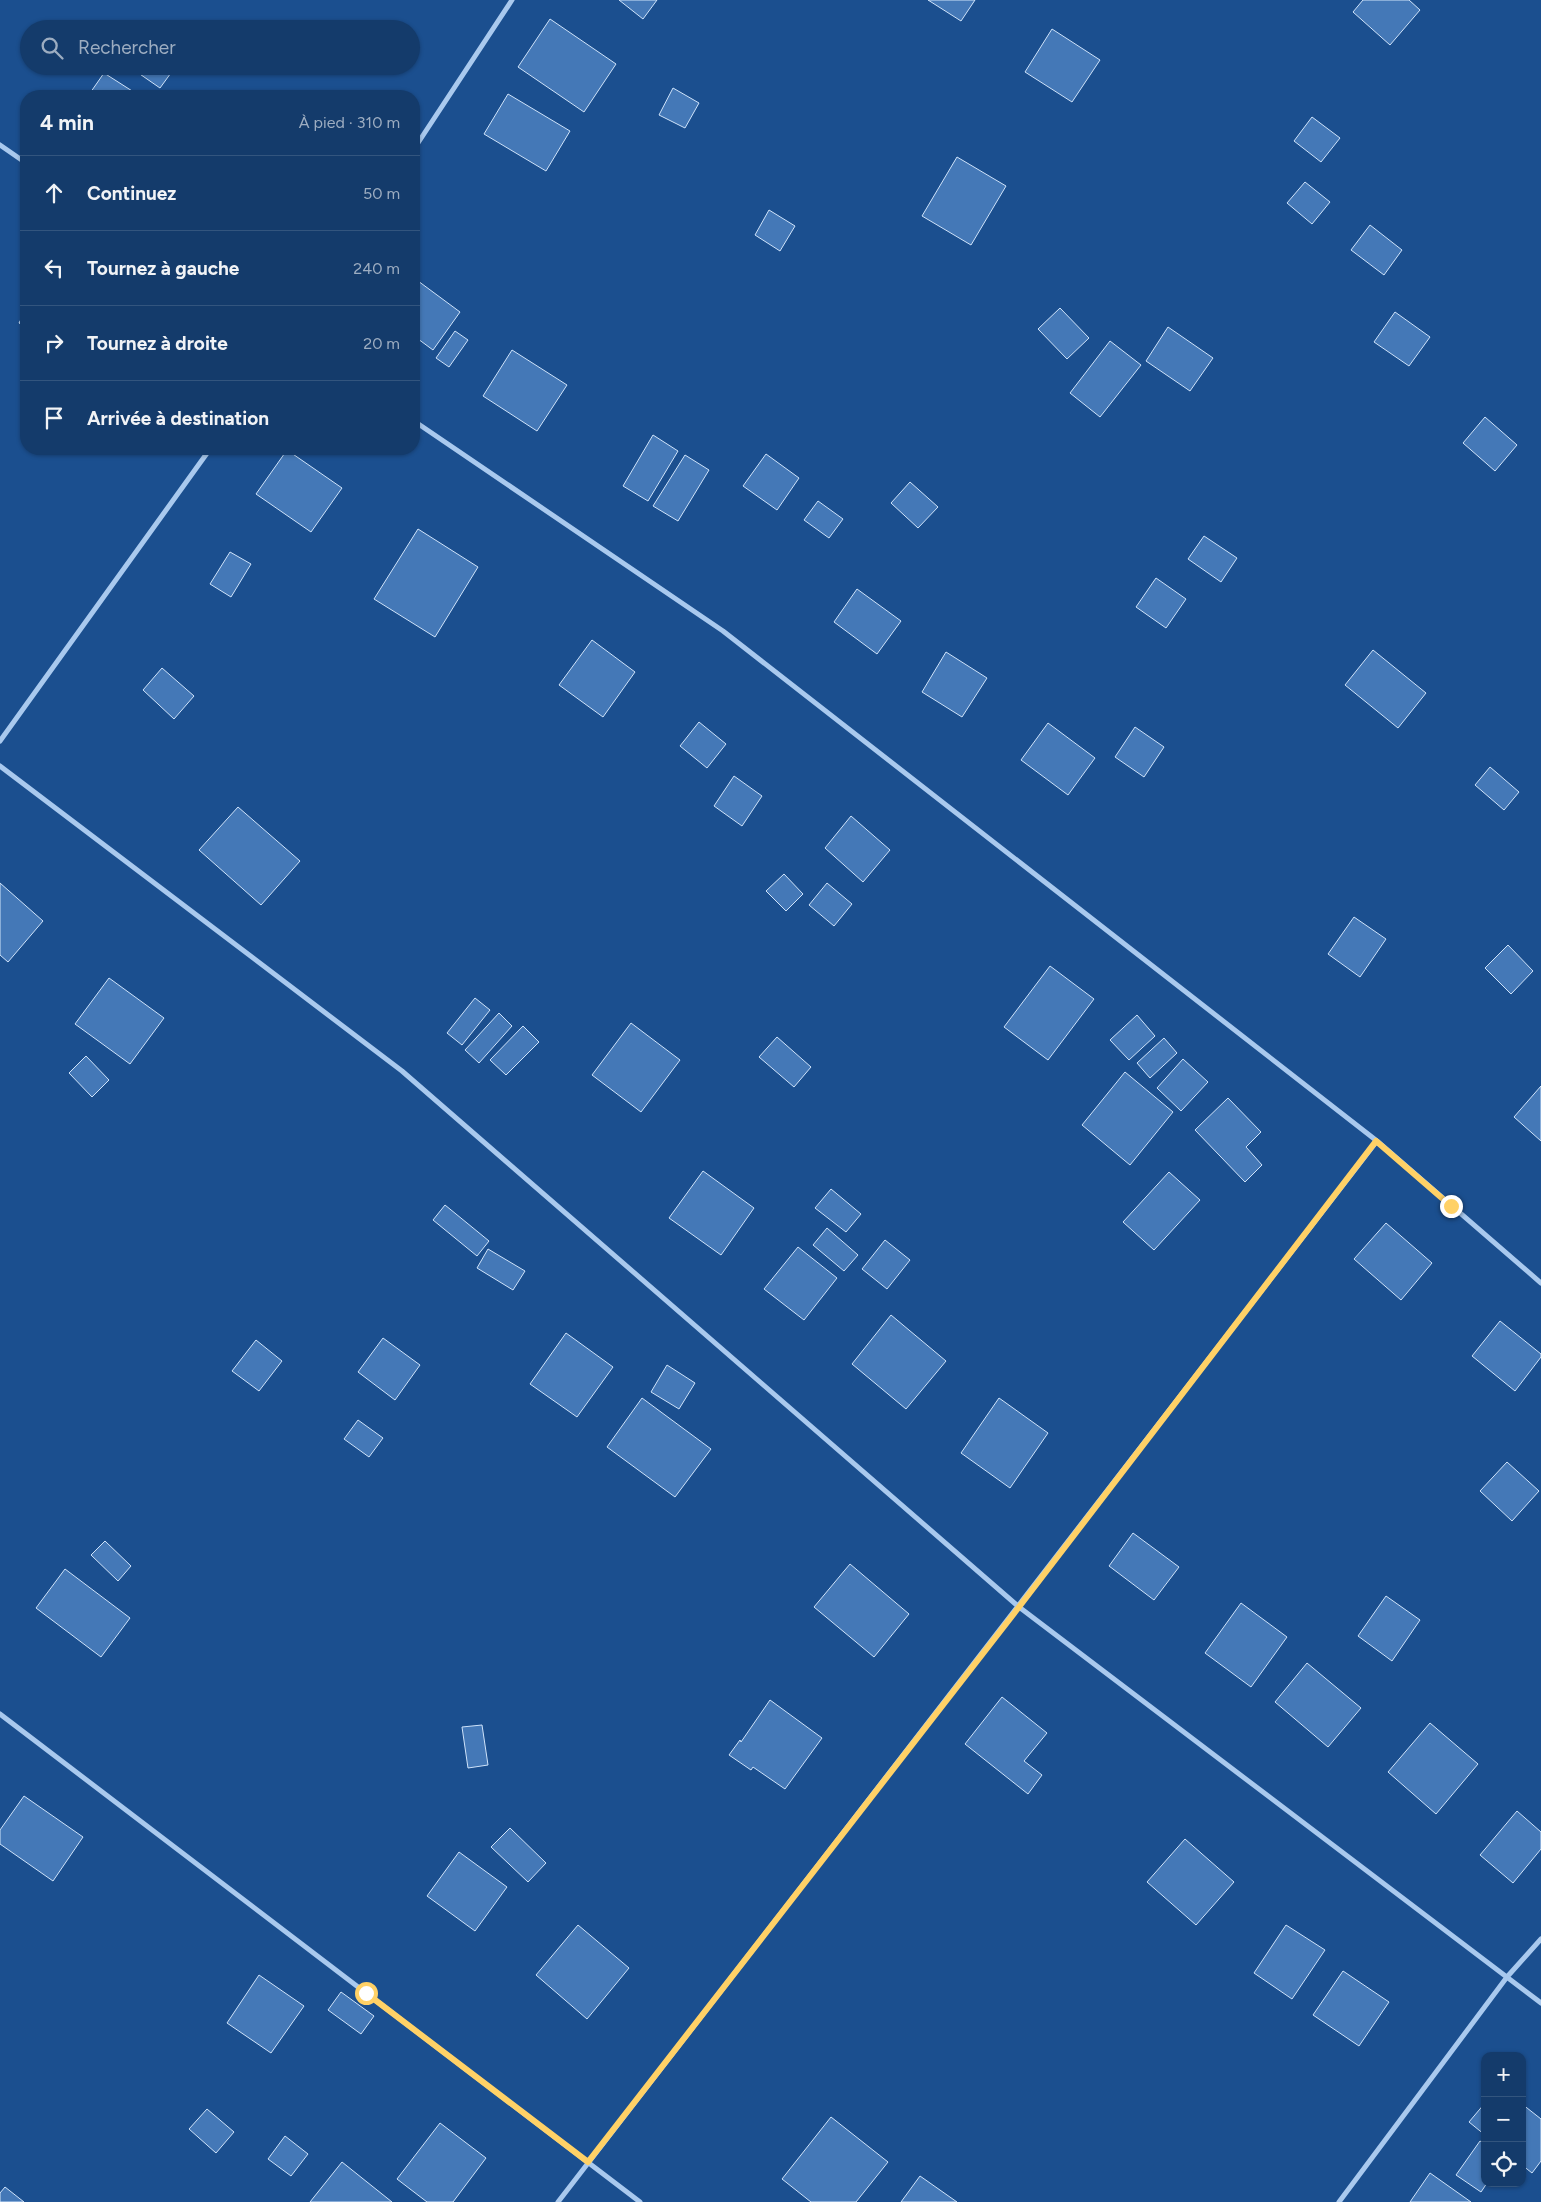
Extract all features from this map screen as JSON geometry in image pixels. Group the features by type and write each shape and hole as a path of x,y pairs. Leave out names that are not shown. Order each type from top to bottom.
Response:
{"street":[{"path":"420,140 512,0"},
{"path":"0,145 20,159"},
{"path":"420,425 724,631 1376,1141 1541,1283"},
{"path":"0,742 206,455"},
{"path":"0,766 402,1071 1019,1607 1541,2003"},
{"path":"558,2202 1019,1607 1376,1141"},
{"path":"0,1714 640,2202"},
{"path":"1339,2202 1507,1977 1541,1939"}],"building":[{"path":"619,0 657,0 643,19"},
{"path":"928,0 975,0 961,21"},
{"path":"1363,0 1409,0 1420,10 1390,45 1353,12"},
{"path":"550,19 616,64 584,112 518,67"},
{"path":"1052,29 1100,60 1072,102 1025,72"},
{"path":"103,75 107,75 131,90 92,90"},
{"path":"141,75 169,75 160,88"},
{"path":"673,88 699,103 685,128 659,115"},
{"path":"508,94 570,131 546,171 484,134"},
{"path":"1312,117 1340,138 1321,162 1294,141"},
{"path":"957,157 1006,186 971,245 922,216"},
{"path":"1305,182 1330,202 1312,224 1287,203"},
{"path":"769,210 795,226 780,251 755,235"},
{"path":"1370,225 1402,250 1384,275 1351,250"},
{"path":"420,282 460,312 433,350 420,340"},
{"path":"1060,308 1089,338 1067,359 1038,329"},
{"path":"1395,312 1430,337 1409,366 1374,342"},
{"path":"1168,327 1213,358 1190,391 1146,361"},
{"path":"455,331 468,340 449,367 436,358"},
{"path":"1110,341 1141,365 1100,417 1070,393"},
{"path":"512,350 567,385 537,431 483,396"},
{"path":"1485,417 1517,445 1495,471 1463,443"},
{"path":"653,435 678,451 648,501 623,486"},
{"path":"766,454 799,478 777,510 743,486"},
{"path":"283,455 294,455 342,488 311,532 256,494"},
{"path":"685,455 709,470 678,521 653,506"},
{"path":"910,482 938,507 918,528 891,503"},
{"path":"818,501 843,519 829,538 804,520"},
{"path":"418,529 478,567 435,637 374,599"},
{"path":"1204,536 1237,558 1221,582 1188,559"},
{"path":"230,552 251,564 231,597 210,584"},
{"path":"1156,578 1186,599 1166,628 1136,607"},
{"path":"857,589 901,621 877,654 834,622"},
{"path":"592,640 635,672 603,717 559,685"},
{"path":"1373,650 1426,693 1398,728 1345,685"},
{"path":"946,652 987,678 962,717 922,692"},
{"path":"162,668 194,696 174,719 143,690"},
{"path":"699,722 726,744 707,768 680,746"},
{"path":"1048,723 1095,758 1068,795 1021,760"},
{"path":"1135,727 1164,747 1144,777 1115,757"},
{"path":"1490,767 1519,792 1504,810 1475,785"},
{"path":"734,776 762,796 742,826 714,806"},
{"path":"238,807 300,861 261,905 199,850"},
{"path":"851,816 890,850 863,882 825,848"},
{"path":"784,874 803,894 786,911 766,891"},
{"path":"0,883 43,921 8,962 0,955"},
{"path":"827,883 852,904 834,926 809,905"},
{"path":"1354,917 1386,939 1360,977 1328,954"},
{"path":"1508,945 1533,971 1511,994 1485,968"},
{"path":"1050,966 1094,999 1048,1060 1004,1027"},
{"path":"109,978 164,1018 130,1064 75,1024"},
{"path":"475,998 490,1010 462,1045 447,1033"},
{"path":"499,1013 512,1026 479,1063 465,1050"},
{"path":"1137,1015 1155,1036 1129,1060 1110,1040"},
{"path":"631,1023 680,1060 641,1112 592,1075"},
{"path":"523,1026 539,1042 506,1075 490,1060"},
{"path":"777,1037 811,1067 794,1087 759,1057"},
{"path":"1164,1038 1177,1053 1150,1078 1137,1063"},
{"path":"86,1056 109,1080 92,1097 69,1073"},
{"path":"1183,1059 1208,1082 1181,1111 1157,1088"},
{"path":"1125,1072 1173,1112 1130,1165 1082,1125"},
{"path":"1541,1086 1541,1141 1514,1117"},
{"path":"1228,1098 1261,1132 1246,1147 1262,1165 1245,1182 1195,1130"},
{"path":"703,1171 754,1208 721,1255 669,1218"},
{"path":"1169,1172 1200,1200 1154,1250 1123,1222"},
{"path":"831,1189 861,1214 846,1232 815,1208"},
{"path":"445,1205 489,1241 477,1256 433,1220"},
{"path":"1386,1223 1432,1263 1401,1300 1354,1259"},
{"path":"827,1228 858,1255 844,1271 813,1245"},
{"path":"885,1240 910,1260 887,1289 862,1269"},
{"path":"798,1247 837,1278 804,1320 764,1289"},
{"path":"488,1249 525,1271 513,1290 477,1268"},
{"path":"891,1315 946,1361 906,1409 852,1364"},
{"path":"1500,1321 1541,1354 1541,1357 1515,1391 1472,1356"},
{"path":"566,1333 613,1367 577,1417 530,1384"},
{"path":"383,1338 420,1365 395,1400 358,1372"},
{"path":"256,1340 282,1361 259,1391 232,1371"},
{"path":"667,1365 695,1383 679,1409 651,1392"},
{"path":"642,1398 711,1449 675,1497 607,1447"},
{"path":"999,1398 1048,1433 1010,1488 961,1453"},
{"path":"358,1420 383,1438 369,1457 344,1439"},
{"path":"1507,1462 1539,1491 1512,1521 1480,1491"},
{"path":"1133,1533 1179,1567 1154,1600 1109,1566"},
{"path":"105,1541 131,1566 118,1581 91,1555"},
{"path":"850,1564 909,1614 874,1657 814,1607"},
{"path":"65,1569 130,1618 101,1657 36,1608"},
{"path":"1386,1596 1420,1620 1392,1661 1358,1636"},
{"path":"1241,1603 1287,1637 1251,1687 1205,1653"},
{"path":"1307,1663 1361,1708 1328,1747 1275,1702"},
{"path":"1002,1697 1047,1733 1024,1761 1042,1775 1028,1794 965,1744"},
{"path":"770,1700 822,1738 785,1789 753,1767 751,1770 729,1755 740,1740 741,1742"},
{"path":"1430,1723 1478,1764 1436,1814 1388,1772"},
{"path":"482,1725 488,1765 468,1768 462,1727"},
{"path":"24,1796 83,1837 53,1881 0,1844 0,1830"},
{"path":"1517,1811 1541,1832 1541,1849 1513,1883 1480,1855"},
{"path":"510,1828 546,1863 528,1882 491,1847"},
{"path":"1185,1839 1234,1882 1196,1925 1147,1882"},
{"path":"459,1852 507,1887 475,1931 427,1896"},
{"path":"578,1925 629,1968 587,2019 536,1975"},
{"path":"1286,1925 1325,1950 1292,1999 1254,1973"},
{"path":"1343,1971 1389,2002 1359,2046 1313,2015"},
{"path":"259,1975 304,2006 271,2053 227,2023"},
{"path":"341,1992 374,2016 361,2034 328,2010"},
{"path":"1526,2107 1541,2119 1541,2161 1532,2173 1526,2168"},
{"path":"1481,2108 1481,2132 1469,2122"},
{"path":"207,2109 234,2132 216,2153 189,2129"},
{"path":"831,2117 888,2162 856,2202 811,2202 782,2179"},
{"path":"440,2123 486,2158 453,2202 427,2202 397,2179"},
{"path":"285,2136 308,2154 291,2176 268,2159"},
{"path":"1481,2142 1481,2187 1484,2187 1481,2192 1456,2175"},
{"path":"342,2162 392,2202 310,2202"},
{"path":"1430,2173 1471,2202 1410,2202"},
{"path":"920,2176 957,2202 901,2202"},
{"path":"5,2187 24,2202 0,2202 0,2193"}],"route":[{"path":"366,1993 588,2162 1019,1607 1376,1141 1451,1206"}]}
